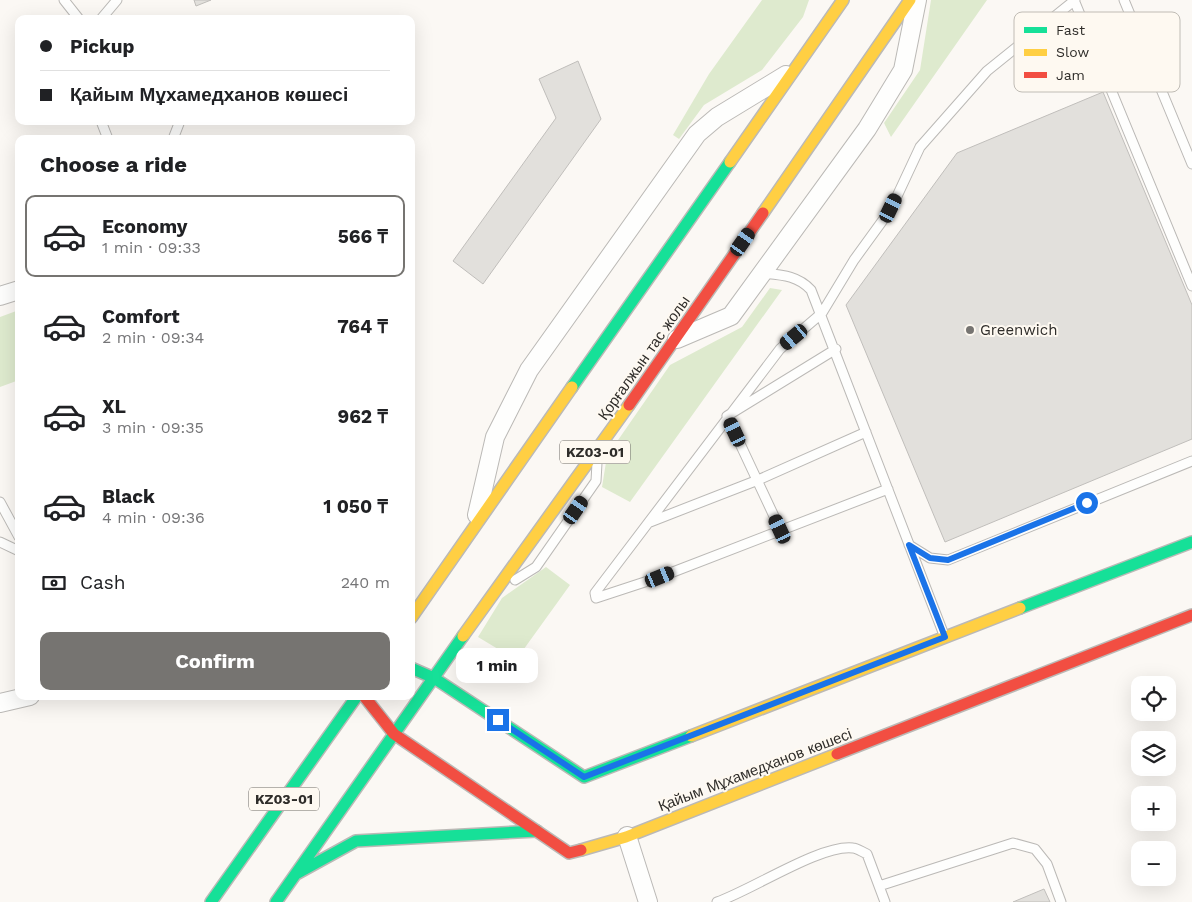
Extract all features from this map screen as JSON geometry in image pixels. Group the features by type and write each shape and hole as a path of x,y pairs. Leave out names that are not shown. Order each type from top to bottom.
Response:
{"main road":[{"name":"KZ03-01","path":"415,612 843,0"},
{"name":"Қорғалжын тас жолы","path":"276,902 676,339 910,0"},
{"path":"415,670 434,678 584,777 1192,542"},
{"name":"Қайым Мұхамедханов көшесі","path":"367,700 394,734 569,853 628,836 1192,615"},
{"name":"KZ03-01","path":"211,902 354,700"},
{"path":"296,874 356,841 537,831"}],"street":[{"path":"676,339 731,316 867,129 903,70 917,0"},
{"path":"474,530 495,437 529,370 697,134 717,116 793,71"},
{"path":"0,296 15,291"},
{"path":"0,704 15,700"},
{"path":"628,836 648,902"}],"lane":[{"path":"64,0 76,15"},
{"path":"104,15 117,0"},
{"path":"1060,12 1075,0 1080,12"},
{"path":"1124,0 1129,12"},
{"path":"816,39 823,10"},
{"path":"888,489 780,529 660,577 596,598 595,592 650,522 727,416 780,349 822,313 854,260 891,208 920,147 987,71 1014,49"},
{"path":"1113,92 1192,286"},
{"path":"1162,92 1192,164"},
{"path":"761,273 792,276 803,281 811,290 836,349 945,637"},
{"path":"727,416 836,349"},
{"path":"727,416 780,529"},
{"path":"650,522 758,480 866,432"},
{"path":"494,593 536,567 596,481 599,447"},
{"path":"909,545 930,558 948,560 1192,461"},
{"path":"0,502 15,530"},
{"path":"0,542 15,549"},
{"path":"879,886 1013,843 1035,849 1046,864 1061,902"},
{"path":"717,902 734,896 828,850 854,848 867,854 885,902"}],"green space":[{"path":"762,0 809,0 803,17 762,70 704,105 679,139 673,135 709,74"},
{"path":"931,0 987,0 891,137 884,123 920,70"},
{"path":"770,288 782,290 630,502 602,487 607,456 670,365 742,327"},
{"path":"15,311 15,381 0,387 0,317"},
{"path":"546,567 570,585 516,660 478,637 502,598"}],"building":[{"path":"194,0 211,0 196,6"},
{"path":"578,61 601,119 483,284 453,261 556,118 539,79"},
{"path":"1103,92 1192,305 1192,439 945,542 846,305 957,153"},
{"path":"1044,889 1050,902 1013,902"}],"traffic: fast":[{"path":"572,387 730,162"},
{"path":"1020,608 1192,542"},
{"path":"276,902 463,636"},
{"path":"415,670 434,678 584,777 691,736"},
{"path":"211,902 354,700"},
{"path":"296,874 356,841 537,831"}],"traffic: slow":[{"path":"730,162 843,0"},
{"path":"763,213 910,0"},
{"path":"415,612 572,387"},
{"path":"463,636 629,405"},
{"path":"691,736 1020,608"},
{"path":"581,850 626,837 837,754"}],"traffic: jam":[{"path":"629,405 763,213"},
{"path":"837,754 1192,615"},
{"path":"367,700 394,734 569,853 581,850"}],"place":[{"name":"Greenwich","path":"970,330"}],"route":[{"path":"498,720 584,777 945,637 909,545 930,558 948,560 1087,503"}]}
